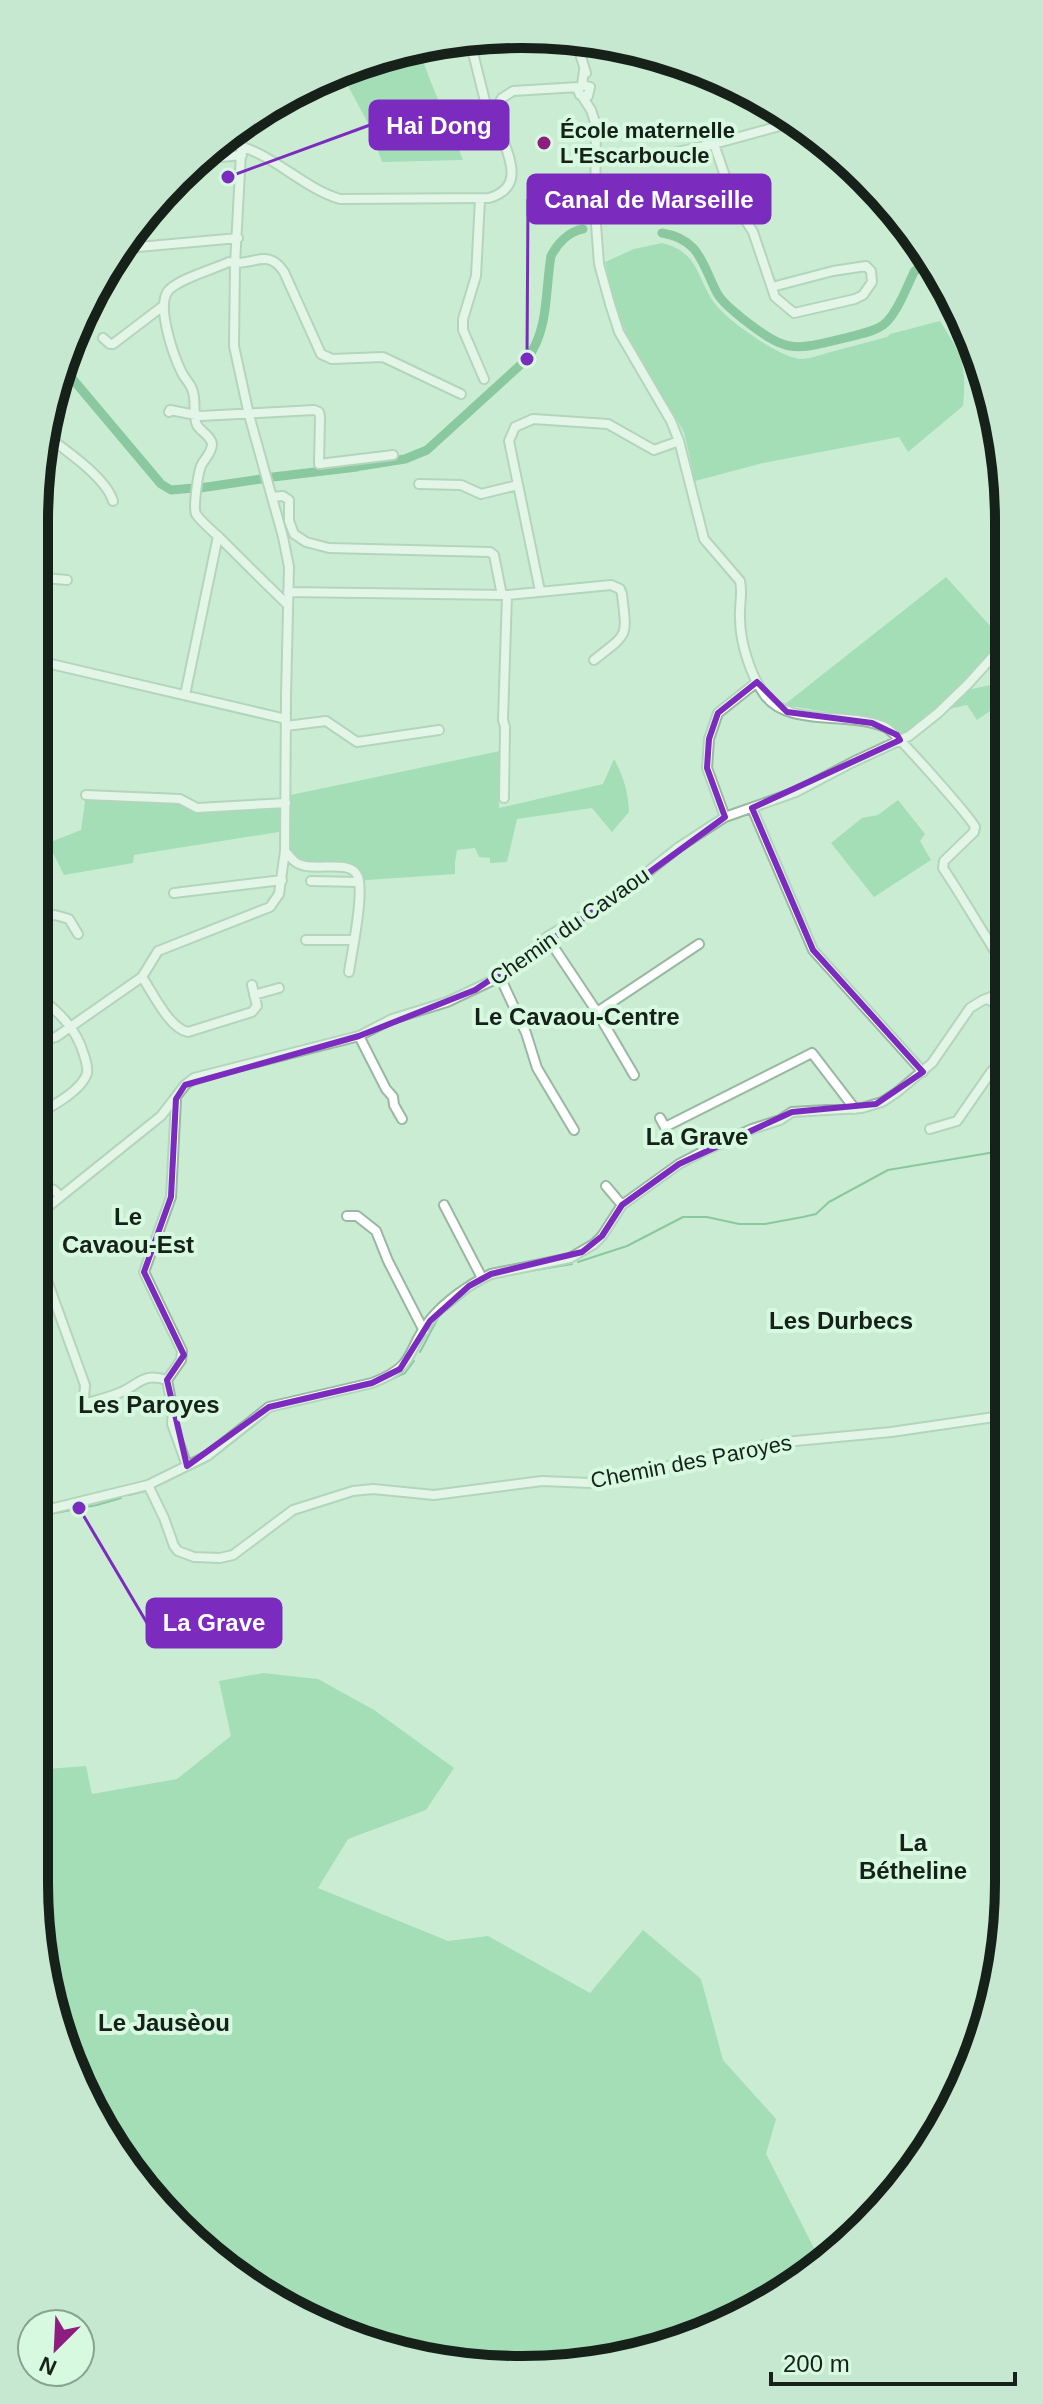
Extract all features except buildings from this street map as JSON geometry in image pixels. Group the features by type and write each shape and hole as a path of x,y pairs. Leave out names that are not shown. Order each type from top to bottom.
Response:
{"street":[{"path":"222,155 242,151 268,157 340,199 480,199 499,195 511,179 510,164 496,116 486,105 472,51"},
{"path":"579,52 584,70 584,90 596,125 595,212 599,264 619,332 671,421 679,441 704,539 740,581 739,620 757,682 774,706 787,712 872,723 892,731 959,805 973,823 974,832 944,861 943,868 995,952"},
{"path":"496,116 500,102 509,92 584,90"},
{"path":"640,160 781,126"},
{"path":"48,1039 56,1037 142,977 158,951 270,907 277,899 282,880 289,567 234,346 242,140"},
{"path":"714,144 734,202 753,232 775,297 794,313 863,295 872,282 871,271 866,266 833,271 772,287"},
{"path":"480,199 476,276 463,319 463,330 484,379"},
{"path":"136,247 238,238"},
{"path":"288,605 218,536 194,507 198,494 196,482 212,444 198,427 194,393 178,361 163,306 167,292 229,262 235,264 268,258 280,266 321,354 326,357 383,357 461,394"},
{"path":"103,338 113,344 163,306"},
{"path":"169,412 249,415 314,410 319,412 320,417 319,464 393,455"},
{"path":"540,591 509,441 515,427 533,419 608,424 654,450 679,441"},
{"path":"55,442 110,490 113,501"},
{"path":"419,484 461,485 481,494 518,485"},
{"path":"271,492 289,500 289,521 294,534 306,542 329,548 490,552 494,555 505,595 504,798"},
{"path":"185,695 218,536"},
{"path":"48,578 67,580"},
{"path":"288,592 505,595 611,585 620,589 622,594 626,630 594,660"},
{"name":"Chemin du Cavaou","path":"48,1207 161,1116 194,1078 359,1036 392,1019 447,1002 500,977 547,937 621,893 679,847 725,817 796,792 909,736 938,713 995,653"},
{"path":"48,663 185,695 286,723 326,721 357,742 439,730"},
{"path":"725,817 707,768 709,739 718,713 757,682"},
{"path":"86,795 180,799 197,808 286,803"},
{"path":"752,808 813,950 923,1072"},
{"path":"285,851 301,866 351,868 356,872 359,882 349,972"},
{"path":"174,893 282,880"},
{"path":"311,881 359,882"},
{"path":"48,915 69,919 78,934"},
{"path":"547,937 634,1075"},
{"path":"306,940 353,940"},
{"path":"597,1012 699,944"},
{"path":"142,977 172,1022 180,1031 188,1032 252,1012 257,1006 253,990 279,988"},
{"path":"500,977 526,1033 537,1068 574,1130"},
{"path":"48,1510 148,1485 207,1456 269,1407 360,1387 386,1378 405,1365 437,1313 482,1278 567,1259 582,1252 602,1236 622,1205 679,1164 752,1129 780,1120 792,1112 855,1109 882,1102 923,1072 970,1008 995,996"},
{"path":"987,999 995,1003"},
{"path":"48,1005 71,1026 88,1068 83,1081 48,1109"},
{"path":"359,1036 402,1119"},
{"path":"660,1118 665,1127 812,1053 855,1109"},
{"path":"930,1129 957,1121 995,1068"},
{"path":"176,1099 171,1197 144,1272 182,1351 181,1360 167,1380 173,1411 172,1424 187,1466"},
{"path":"606,1186 622,1205"},
{"path":"48,1188 60,1196"},
{"path":"444,1205 482,1278"},
{"path":"347,1216 357,1216 376,1231 424,1331"},
{"path":"48,1283 85,1385 84,1399 87,1403 123,1392 144,1377 167,1380"},
{"name":"Chemin des Paroyes","path":"148,1485 178,1551 194,1557 220,1558 233,1555 293,1510 353,1491 373,1489 434,1495 542,1481 591,1483 774,1443 891,1432 995,1417"}],"highlighted area":[{"path":"757,682 787,712 872,723 897,735 900,740 752,808 813,950 923,1072 876,1104 792,1112 679,1164 622,1205 602,1236 582,1252 491,1274 469,1286 430,1321 400,1369 372,1383 269,1407 187,1466 167,1380 184,1355 144,1272 171,1197 176,1099 185,1085 359,1036 475,990 621,893 725,817 707,768 709,739 718,713"}],"green space":[{"path":"423,59 463,160 382,162 369,125 347,82 369,73"},
{"path":"662,243 674,247 691,260 709,295 732,320 770,347 794,358 812,357 940,321 961,361 963,406 908,452 899,437 763,463 695,481 684,432 628,337 616,309 605,262 634,249"},
{"path":"946,577 995,631 995,647 957,689 902,736 883,721 784,705"},
{"path":"995,684 995,715 990,711 977,720 967,705 949,709 967,690"},
{"path":"500,751 499,808 603,784 614,759 625,785 629,812 612,832 592,808 517,819 507,862 490,863 490,858 479,857 475,848 457,850 455,874 359,882 356,872 309,867 285,851 285,831 134,855 133,863 64,875 48,843 81,830 86,795 180,799 197,808 286,803 286,796"},
{"path":"898,800 925,834 920,841 931,860 874,897 831,843 862,818 878,815"},
{"path":"263,1673 318,1679 374,1710 454,1768 426,1810 348,1839 318,1888 448,1941 488,1936 590,1993 643,1930 701,1979 723,2060 776,2119 766,2154 816,2253 758,2293 674,2331 583,2352 491,2355 429,2347 340,2320 258,2276 187,2217 146,2171 111,2119 73,2035 57,1975 49,1913 48,1769 86,1766 92,1794 177,1779 231,1736 219,1681"}],"waterway":[{"path":"361,466 405,459 427,450 527,359 543,323 551,256 564,239 583,229"},
{"path":"662,233 675,236 692,247 722,301 770,338 791,346 813,345 874,330 886,323 902,298"},
{"path":"903,296 920,266"},
{"path":"71,377 161,484 171,490 194,488"},
{"path":"273,477 357,467"},
{"path":"200,488 261,479"},
{"name":"La Grave","path":"578,1262 627,1246 683,1217 707,1217 739,1224 765,1224 803,1217 816,1214 829,1202 888,1170 995,1152"},
{"name":"La Grave","path":"518,1273 572,1264"},
{"name":"La Grave","path":"420,1352 439,1316 478,1285"},
{"name":"La Grave","path":"375,1386 405,1373 414,1361"},
{"name":"La Grave","path":"321,1399 369,1388"},
{"name":"La Grave","path":"156,1486 210,1460 267,1415"},
{"name":"La Grave","path":"129,1495 145,1491"},
{"name":"La Grave","path":"50,1514 121,1498"}],"place":[{"name":"École maternelle L'Escarboucle","path":"544,143"},
{"name":"Hai Dong","path":"228,177"},
{"name":"Canal de Marseille","path":"527,359"},
{"name":"La Grave","path":"79,1508"}],"district":[{"name":"Le Cavaou-Centre","path":"577,1017"},
{"name":"La Grave","path":"697,1137"},
{"name":"Le Cavaou-Est","path":"128,1231"},
{"name":"Les Durbecs","path":"841,1321"},
{"name":"Les Paroyes","path":"149,1405"},
{"name":"La Bétheline","path":"913,1857"},
{"name":"Le Jausèou","path":"164,2023"}]}
